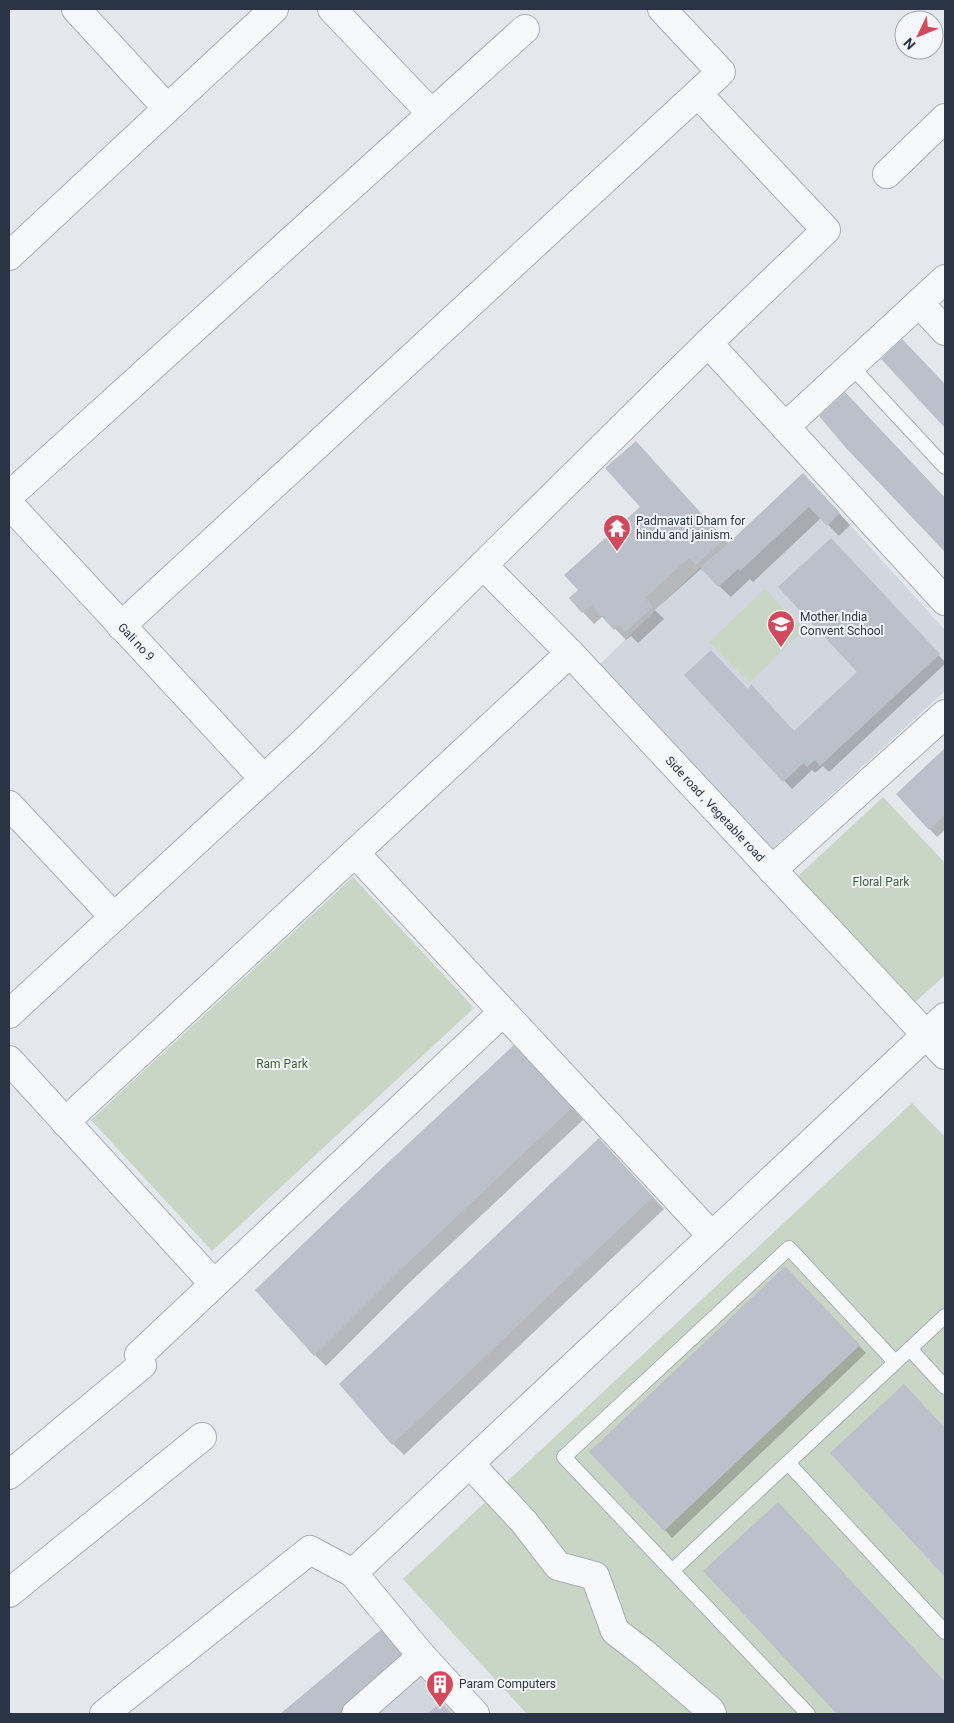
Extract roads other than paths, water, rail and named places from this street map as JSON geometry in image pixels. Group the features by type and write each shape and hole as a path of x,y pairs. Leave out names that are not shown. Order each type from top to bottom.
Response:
{"street":[{"path":"76,9 168,108"},
{"path":"9,256 274,9"},
{"path":"332,9 431,113"},
{"path":"122,626 721,72 662,9"},
{"path":"9,496 525,29"},
{"path":"9,1014 309,737 708,343 826,230 698,94"},
{"path":"887,174 945,118"},
{"path":"785,427 945,279"},
{"path":"919,303 945,332"},
{"path":"708,343 945,602"},
{"name":"Gali no 9","path":"9,504 264,778"},
{"name":"Side road , Vegetable road","path":"483,565 570,653 772,870 936,1026 945,1055"},
{"path":"65,1122 570,653"},
{"path":"772,870 945,714"},
{"path":"9,805 114,917"},
{"path":"355,853 712,1236"},
{"path":"9,1476 142,1365 139,1355 502,1012"},
{"path":"353,1573 936,1026"},
{"path":"9,1060 214,1284"},
{"path":"9,1593 202,1437"},
{"path":"470,1464 524,1522 558,1566 595,1576 615,1631 645,1654 710,1710 712,1714"},
{"path":"104,1714 310,1550 353,1573 422,1656 475,1714"},
{"path":"372,1709 422,1656"}],"lane":[{"path":"851,366 945,467"},
{"path":"808,1714 564,1458 789,1248 895,1362"},
{"path":"672,1571 945,1316"},
{"path":"910,1349 945,1387"},
{"path":"788,1463 945,1632"}],"place":[{"name":"Padmavati Dham for hindu and jainism.","path":"617,552"},
{"name":"Mother India Convent School","path":"781,648"},
{"name":"Param Computers","path":"440,1708"}],"park label":[{"name":"Floral Park","path":"881,882"},
{"name":"Ram Park","path":"282,1064"}]}
